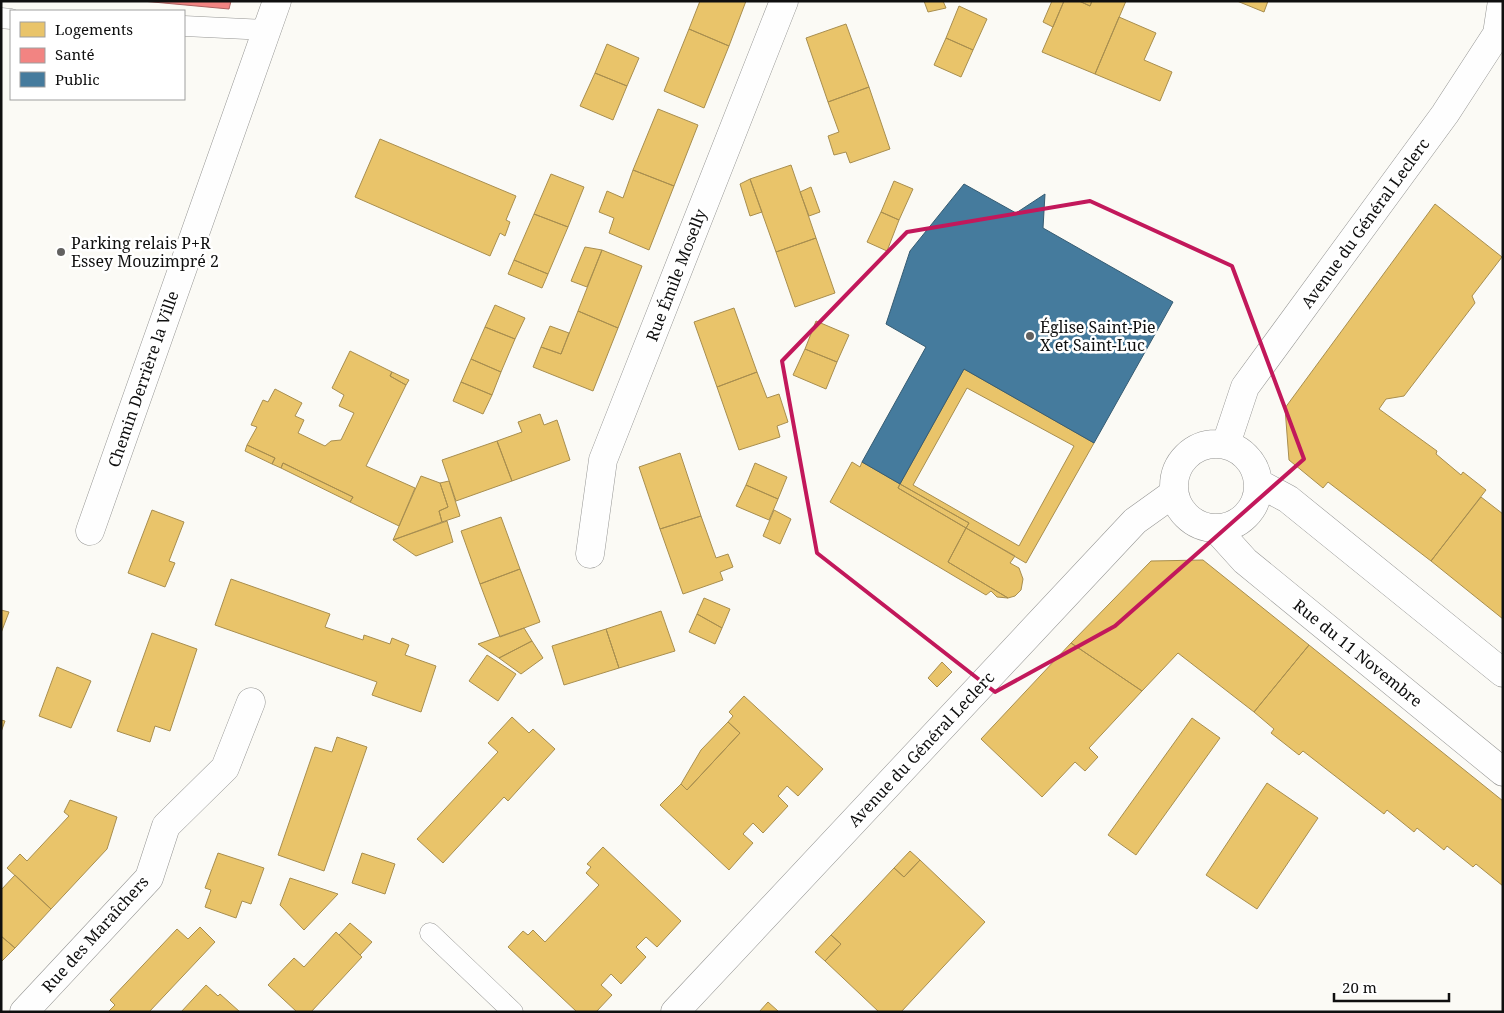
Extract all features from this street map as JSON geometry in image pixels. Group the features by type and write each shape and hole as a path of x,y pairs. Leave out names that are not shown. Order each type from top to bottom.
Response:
{"street":[{"name":"Chemin Derrière la Ville","path":"90,531 277,1"},
{"name":"Rue Émile Moselly","path":"590,554 603,460 784,1"},
{"name":"Avenue du Général Leclerc","path":"1226,444 1245,387 1445,114 1497,34 1502,1"},
{"path":"1210,444 1226,444 1243,452 1255,468 1258,483 1255,503 1244,519 1217,530 1194,522 1182,512 1174,493 1174,475 1180,463 1192,450 1210,444"},
{"path":"1258,483 1288,499 1503,673"},
{"name":"Avenue du Général Leclerc","path":"675,1012 1135,521 1174,493"},
{"name":"Rue du 11 Novembre","path":"1217,530 1245,561 1503,772"},
{"name":"Rue des Maraîchers","path":"24,1012 149,878 166,826 225,768 251,702"}],"lane":[{"path":"185,26 266,30"},
{"path":"430,933 513,1012"}],"highlighted area":[{"path":"1090,201 1232,266 1304,459 1115,626 995,692 817,553 782,361 907,232"}],"building: Logements":[{"path":"700,1 746,1 729,46 689,29"},
{"path":"924,1 943,1 946,8 928,12"},
{"path":"1052,1 1064,1 1053,27 1043,22"},
{"path":"1064,1 1079,1 1090,6 1092,1 1126,1 1095,74 1042,52"},
{"path":"1079,1 1092,1 1090,6"},
{"path":"1237,1 1268,1 1264,12"},
{"path":"959,6 987,19 973,50 946,38"},
{"path":"1119,17 1156,33 1144,60 1172,72 1160,101 1095,74"},
{"path":"846,24 869,87 828,102 806,38"},
{"path":"689,29 729,46 704,108 664,91"},
{"path":"946,38 973,50 961,77 934,65"},
{"path":"607,44 639,58 627,86 595,73"},
{"path":"595,73 627,86 613,120 580,106"},
{"path":"869,87 890,149 850,163 846,152 834,155 828,136 839,132 828,102"},
{"path":"658,109 698,125 674,186 633,170"},
{"path":"380,139 516,196 506,220 510,222 505,236 500,233 490,256 355,197"},
{"path":"791,165 816,238 776,252 750,179"},
{"path":"633,170 674,186 649,250 609,233 614,218 599,212 607,191 623,198"},
{"path":"551,174 584,187 568,227 534,214"},
{"path":"750,179 762,212 750,216 740,184"},
{"path":"894,181 913,189 899,220 881,212"},
{"path":"811,187 820,212 809,216 800,192"},
{"path":"1435,204 1502,257 1472,296 1475,303 1404,396 1386,399 1379,409 1437,451 1436,454 1461,475 1463,472 1486,490 1431,561 1328,482 1323,488 1289,460 1285,408"},
{"path":"881,212 899,220 887,251 867,242"},
{"path":"534,214 568,227 548,274 514,260"},
{"path":"816,238 835,293 795,307 776,252"},
{"path":"585,247 602,250 587,287 571,281"},
{"path":"602,250 642,266 618,328 578,311"},
{"path":"514,260 548,274 542,288 508,274"},
{"path":"495,305 525,318 515,339 485,327"},
{"path":"734,308 757,372 717,387 694,322"},
{"path":"578,311 618,328 593,391 533,367 541,347 561,354"},
{"path":"816,321 849,335 837,362 805,349"},
{"path":"550,326 569,333 561,354 541,347"},
{"path":"485,327 515,339 501,372 471,359"},
{"path":"805,349 837,362 826,389 793,375"},
{"path":"350,351 392,372 390,376 406,385 366,466 415,488 399,526 350,502 353,497 283,463 281,468 272,464 275,458 247,445 257,427 251,425 263,400 268,402 275,389 302,403 295,416 304,420 298,433 325,446 331,441 341,440 354,413 339,406 344,395 332,388"},
{"path":"471,359 501,372 492,395 461,382"},
{"path":"964,369 1094,443 1026,563 966,528 969,523 900,484","holes":["967,388 1074,446 1019,546 913,485"]},
{"path":"392,372 409,380 406,385 390,376"},
{"path":"757,372 767,398 779,394 788,422 777,426 780,437 739,450 717,387"},
{"path":"461,382 492,395 483,414 453,401"},
{"path":"540,414 544,425 557,420 570,460 512,481 497,441 522,432 518,422"},
{"path":"497,441 512,481 456,501 442,460"},
{"path":"247,445 275,458 272,464 245,451"},
{"path":"680,453 701,516 660,529 639,467"},
{"path":"852,462 860,467 862,462 900,484 898,488 966,528 948,562 1008,598 997,597 991,591 986,595 830,502"},
{"path":"283,463 353,497 350,502 281,468"},
{"path":"755,463 787,477 778,499 746,485"},
{"path":"421,476 440,483 448,507 439,511 442,522 393,540"},
{"path":"449,481 460,516 442,522 439,511 448,507 440,483"},
{"path":"900,484 969,523 966,528 898,488"},
{"path":"746,485 778,499 769,520 736,506"},
{"path":"1481,497 1503,514 1503,619 1431,561"},
{"path":"152,510 184,522 169,561 175,563 165,587 128,573"},
{"path":"774,510 791,519 780,544 763,536"},
{"path":"701,516 716,558 728,554 733,567 720,572 723,580 683,594 660,529"},
{"path":"501,517 520,569 480,584 461,531"},
{"path":"447,521 453,542 416,556 393,540"},
{"path":"966,528 1015,556 1010,563 1019,568 1023,579 1021,590 1015,596 1008,598 948,562"},
{"path":"1203,560 1309,645 1254,712 1178,653 1142,691 1071,643 1151,561"},
{"path":"520,569 540,622 500,637 480,584"},
{"path":"231,579 330,614 325,627 363,640 364,635 390,644 392,638 409,645 405,655 436,666 421,712 372,695 377,682 215,625"},
{"path":"704,598 730,609 722,628 697,614"},
{"path":"1,610 9,612 1,633"},
{"path":"661,611 675,651 619,668 606,629"},
{"path":"697,614 722,628 715,644 689,632"},
{"path":"524,628 532,641 499,658 478,644"},
{"path":"606,629 619,668 564,685 552,646"},
{"path":"152,633 197,649 170,731 155,726 150,742 117,731"},
{"path":"532,641 543,658 521,674 499,658"},
{"path":"1071,643 1142,691 1089,748 1098,757 1085,771 1075,762 1042,797 981,739"},
{"path":"1309,645 1503,801 1503,886 1476,864 1473,867 1447,846 1444,850 1417,828 1414,832 1387,810 1384,814 1303,751 1299,755 1271,733 1274,729 1254,712"},
{"path":"487,655 516,674 498,701 469,681"},
{"path":"942,662 952,672 937,687 928,678"},
{"path":"57,667 91,681 71,728 39,716"},
{"path":"744,696 823,769 798,796 787,786 778,796 788,806 763,833 753,823 743,834 753,843 729,870 660,805 681,784 687,790 740,733 728,722 733,716 729,712"},
{"path":"512,717 529,733 533,729 555,749 508,801 504,797 443,863 417,839 498,752 488,743"},
{"path":"1192,718 1220,738 1136,855 1108,835"},
{"path":"1,720 5,721 1,732"},
{"path":"728,722 740,733 687,790 681,784 701,750"},
{"path":"337,737 367,747 324,871 278,855 315,747 332,752"},
{"path":"1267,783 1318,818 1257,909 1206,875"},
{"path":"70,800 117,817 107,849 51,909 7,868 20,854 27,861 69,816 64,812"},
{"path":"603,847 681,921 657,947 646,937 636,947 646,957 621,984 611,974 601,985 612,995 596,1012 577,1012 508,947 523,931 528,935 533,930 545,942 599,885 586,873 591,867 587,864"},
{"path":"910,851 920,860 904,877 894,868"},
{"path":"218,853 264,868 251,904 242,901 236,918 205,907 211,890 205,888"},
{"path":"362,853 395,864 385,894 352,883"},
{"path":"920,860 985,922 901,1012 879,1012 825,961 841,944 831,935 894,868 904,877"},
{"path":"15,875 51,909 15,948 1,936 1,890"},
{"path":"290,878 338,894 304,930 280,905"},
{"path":"350,923 372,942 360,955 339,935"},
{"path":"200,927 215,942 149,1012 108,1012 115,1005 110,1000 177,929 188,939"},
{"path":"336,932 362,957 311,1012 297,1012 268,985 294,958 304,967"},
{"path":"831,935 841,944 825,961 815,952"},
{"path":"1,936 15,948 1,962"},
{"path":"206,985 218,996 220,994 240,1012 181,1012"},
{"path":"768,1002 778,1011 759,1012"}],"building: Santé":[{"path":"142,1 231,1 229,9"}],"building: Public":[{"name":"Église Saint-Pie X et Saint-Luc","path":"964,184 1016,213 1045,194 1043,228 1173,302 1094,443 964,369 900,484 862,462 926,347 886,324 910,251"}],"place":[{"name":"Parking relais P+R Essey Mouzimpré 2","path":"61,252"},
{"name":"Église Saint-Pie X et Saint-Luc","path":"1030,336"}]}
